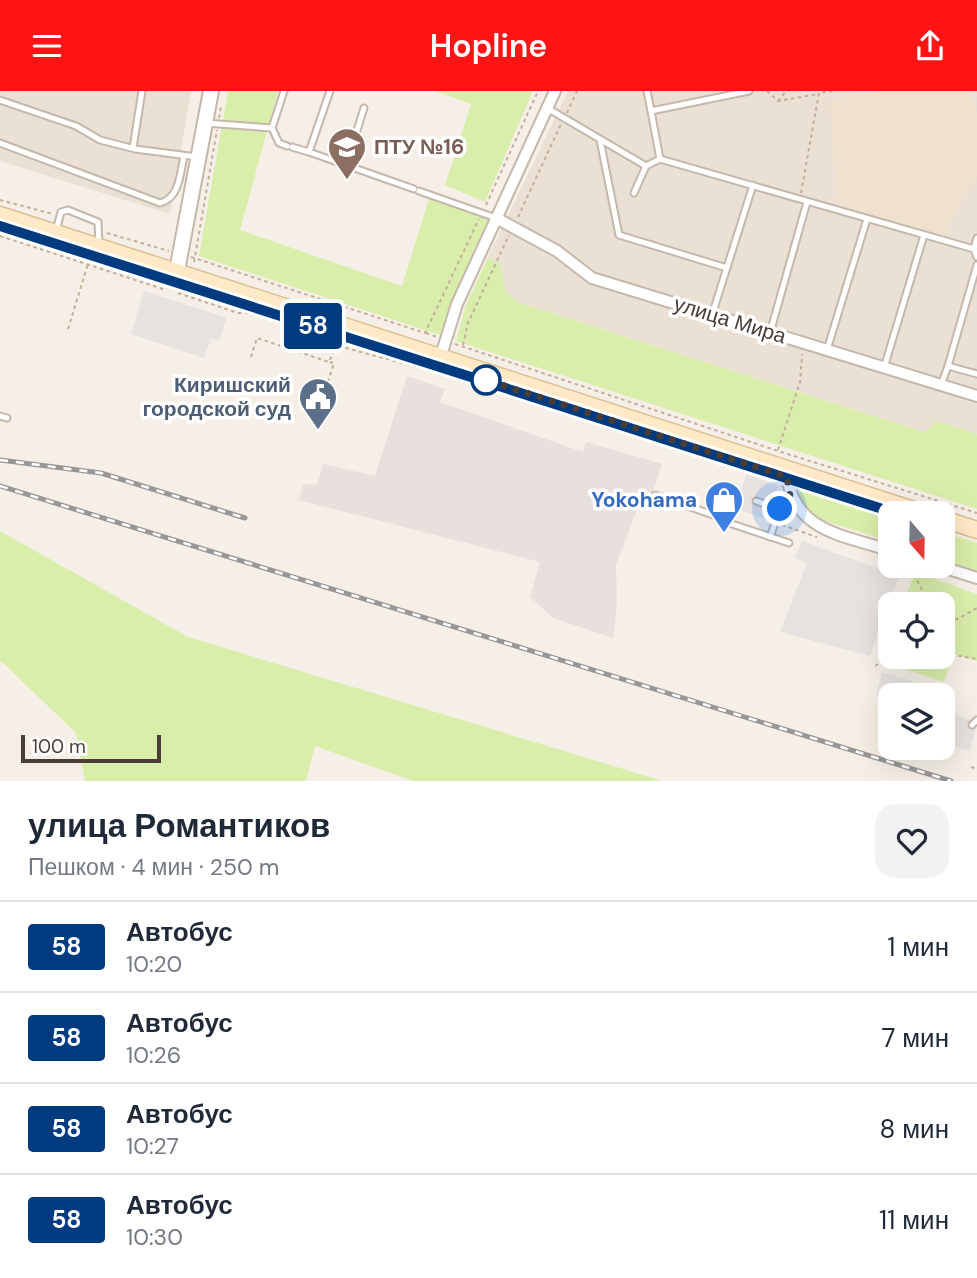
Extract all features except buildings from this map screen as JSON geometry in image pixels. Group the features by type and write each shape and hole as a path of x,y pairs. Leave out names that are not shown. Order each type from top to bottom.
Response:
{"main road":[{"path":"0,215 54,238 183,282 439,361 789,482 878,508"},
{"path":"0,226 54,238 99,239 183,282"},
{"path":"789,482 878,503"},
{"path":"956,523 977,530"},
{"path":"956,533 977,540"}],"street":[{"path":"183,282 200,157 212,123 211,91"},
{"path":"439,361 457,304 555,91"},
{"name":"улица Мира","path":"496,218 546,244 592,278 977,396"},
{"path":"789,482 810,523 878,547"},
{"path":"956,571 977,578"}],"lane":[{"path":"133,148 142,91"},
{"path":"284,91 272,128 279,143 496,218"},
{"path":"309,152 330,91"},
{"path":"647,91 660,159"},
{"path":"651,111 749,91"},
{"path":"0,100 76,127 100,140 133,148 200,157"},
{"path":"346,166 364,108"},
{"path":"547,108 646,166"},
{"path":"212,123 272,128"},
{"path":"600,140 619,235 727,268"},
{"path":"0,143 160,203 171,199 175,192 184,156"},
{"path":"634,193 646,166 660,159 974,249"},
{"path":"712,315 753,185"},
{"path":"770,333 803,201"},
{"path":"54,238 61,212 68,210 98,222 99,239"},
{"path":"827,350 867,219"},
{"path":"884,368 924,235"},
{"path":"977,239 974,249 977,257"},
{"path":"941,385 977,265"},
{"path":"948,366 977,374"},
{"path":"770,537 789,482"},
{"path":"655,495 722,518"},
{"path":"756,501 780,509"},
{"path":"729,523 789,543"},
{"path":"972,725 977,720"}],"path":[{"path":"195,258 425,333 538,91"},
{"path":"767,91 778,100 832,91"},
{"path":"778,100 786,91"},
{"path":"803,201 819,93"},
{"path":"183,282 195,258 212,123 222,102"},
{"path":"0,199 44,213 61,212"},
{"path":"0,236 88,264 183,282 238,313 252,313 337,341 330,362"},
{"path":"99,239 165,250"},
{"path":"68,329 88,264"},
{"path":"251,357 257,338 334,363 328,382"},
{"path":"778,451 800,382 803,343"},
{"path":"335,345 460,378 487,390 789,482"},
{"path":"463,347 778,451 977,513"},
{"path":"955,620 977,608"},
{"path":"955,655 977,660"},
{"path":"971,767 977,769"}],"shaded area":[{"path":"0,91 191,91 170,214 0,161"},
{"path":"568,91 977,91 977,434 938,421 925,432 520,303 506,293 500,264 488,257"},
{"path":"881,91 972,91 977,115 977,177 943,235 836,204 830,100"},
{"path":"144,291 227,318 219,341 211,338 204,358 131,334"},
{"path":"407,376 445,389 440,402 583,452 586,442 662,464 649,502 640,502 616,565 617,604 613,638 553,618 530,597 540,562 299,500 303,484 317,485 323,464 375,476"},
{"path":"747,474 778,486 766,519 734,508"},
{"path":"802,541 878,568 878,578 898,578 893,592 878,592 878,634 870,656 780,632 807,563 795,558"},
{"path":"882,672 912,681 911,683 879,683"},
{"path":"955,715 977,722 970,751 955,747"}],"green space":[{"path":"228,91 278,91 240,230 402,286 429,199 489,220 440,335 199,256"},
{"path":"436,91 533,91 485,202 445,185 471,104"},
{"path":"488,257 500,264 506,293 520,303 924,432 937,421 977,434 977,509 456,341 466,305"},
{"path":"802,487 878,512 878,538 810,516 799,495"},
{"path":"0,531 188,637 663,781 413,781 315,746 306,781 85,781 76,733 0,660"},
{"path":"956,536 977,543 977,571 956,564"},
{"path":"913,578 932,578 977,594 977,661 955,654 955,592 908,592"},
{"path":"906,669 949,669 944,682"}],"railway":[{"path":"0,460 101,473 245,518"},
{"path":"0,486 951,781"}],"bus line":[{"name":"58","path":"0,226 878,507"}],"place":[{"name":"ПТУ №16","path":"347,181"},
{"name":"Киришский городской суд","path":"318,431"},
{"name":"Yokohama","path":"724,534"}],"route":[{"path":"486,380 483,379 787,477 790,496 780,509"}]}
